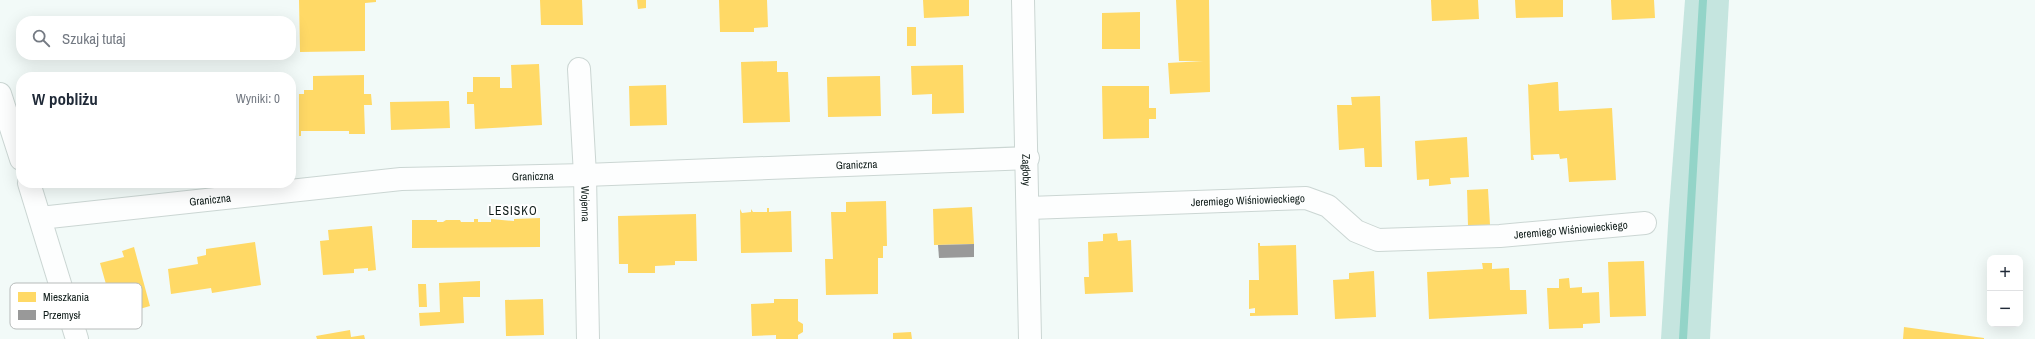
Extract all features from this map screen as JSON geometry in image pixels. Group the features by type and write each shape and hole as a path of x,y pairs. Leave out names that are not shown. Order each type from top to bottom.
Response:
{"street":[{"name":"Zagłoby","path":"1023,0 1028,158 1030,339"},
{"name":"Wojenna","path":"579,70 585,175 588,339"},
{"path":"0,94 16,144"},
{"name":"Graniczna","path":"40,218 401,179 585,175 1028,158"},
{"path":"31,188 60,283"},
{"name":"Jeremiego Wiśniowieckiego","path":"1029,208 1306,198 1328,206 1356,231 1378,240 1500,236 1645,223"},
{"path":"74,329 77,339"}],"green space":[{"path":"1685,0 1729,0 1710,339 1661,339"}],"building: Mieszkania":[{"path":"299,0 376,0 376,2 365,3 365,51 300,52"},
{"path":"540,0 582,0 583,25 541,25"},
{"path":"637,0 646,0 646,8 638,9"},
{"path":"719,0 767,0 768,27 754,28 754,32 720,32"},
{"path":"923,0 969,0 969,16 924,18"},
{"path":"1176,0 1209,0 1210,92 1170,94 1168,63 1203,61 1179,61"},
{"path":"1431,0 1478,0 1479,19 1432,21"},
{"path":"1515,0 1563,0 1563,17 1516,18"},
{"path":"1611,0 1654,0 1655,18 1612,20"},
{"path":"1140,12 1140,49 1102,49 1102,13"},
{"path":"907,27 916,27 916,46 907,46"},
{"path":"777,61 777,72 788,72 790,122 743,123 741,62"},
{"path":"539,64 542,125 475,129 474,104 467,104 467,92 473,92 473,77 500,77 500,88 512,88 511,65"},
{"path":"963,65 964,113 932,114 932,94 912,95 911,66"},
{"path":"364,75 364,94 371,94 372,105 364,105 365,134 349,134 349,131 301,131 301,136 299,136 299,94 304,94 304,90 313,90 313,76"},
{"path":"880,76 881,116 828,117 827,77"},
{"path":"1558,82 1559,111 1612,108 1616,180 1569,182 1567,158 1560,159 1559,154 1533,155 1534,160 1531,160 1528,84"},
{"path":"666,85 667,125 630,126 629,86"},
{"path":"1102,86 1149,86 1149,108 1156,108 1156,119 1149,119 1149,138 1103,139"},
{"path":"1380,96 1382,167 1365,167 1364,148 1339,150 1337,105 1352,105 1351,97"},
{"path":"449,101 450,128 391,130 390,102"},
{"path":"1467,137 1469,177 1450,178 1451,184 1429,186 1429,179 1417,180 1415,141"},
{"path":"1488,189 1490,225 1468,226 1467,190"},
{"path":"886,201 887,246 883,246 883,258 878,258 878,294 826,295 825,259 833,259 831,212 846,212 846,202"},
{"path":"972,207 974,244 934,245 933,209"},
{"path":"767,208 769,208 769,212 791,211 792,252 741,253 740,209 742,213 751,212 751,209 753,212 767,212"},
{"path":"696,214 697,261 675,261 675,265 655,266 655,273 628,273 628,264 619,264 618,216"},
{"path":"540,218 540,247 412,248 412,220 437,220 437,222 443,222 446,220 460,220 461,222 474,222 474,219 478,219 478,222 491,222 491,219 514,221 514,219"},
{"path":"372,226 376,270 368,271 368,268 354,269 354,273 323,275 320,241 329,240 328,230"},
{"path":"1117,233 1118,241 1131,240 1133,292 1085,294 1084,277 1089,277 1088,242 1103,241 1103,234"},
{"path":"255,242 261,285 212,293 211,288 171,294 168,269 198,264 197,257 206,255 206,249"},
{"path":"1258,243 1260,243 1260,246 1296,245 1298,315 1250,316 1250,313 1255,313 1255,308 1249,309 1249,280 1259,280"},
{"path":"134,247 150,306 142,308 142,283 106,283 100,263 124,257 122,251"},
{"path":"1644,261 1646,316 1610,317 1608,262"},
{"path":"1482,263 1492,263 1492,269 1509,268 1510,290 1526,290 1527,314 1429,319 1427,272 1483,269"},
{"path":"1374,271 1376,317 1335,319 1333,280 1349,279 1349,273"},
{"path":"1569,278 1570,288 1582,287 1582,293 1599,292 1600,323 1583,324 1583,328 1549,329 1547,288 1559,288 1559,279"},
{"path":"480,281 480,297 463,297 464,323 420,326 419,313 440,312 439,283"},
{"path":"418,284 426,284 427,307 419,307"},
{"path":"543,299 544,335 506,336 505,300"},
{"path":"774,299 798,299 798,321 803,324 803,332 798,335 798,339 776,339 776,335 752,336 751,304 774,303"},
{"path":"1904,327 1984,338 1984,339 1903,339"},
{"path":"350,330 351,337 364,335 365,339 317,339 316,336"},
{"path":"911,332 912,339 893,339 893,333"}],"building: Przemysł":[{"path":"974,244 974,257 939,258 938,245"}],"waterway":[{"path":"1683,339 1703,0"}],"district":[{"name":"LESISKO","path":"513,211"}]}
